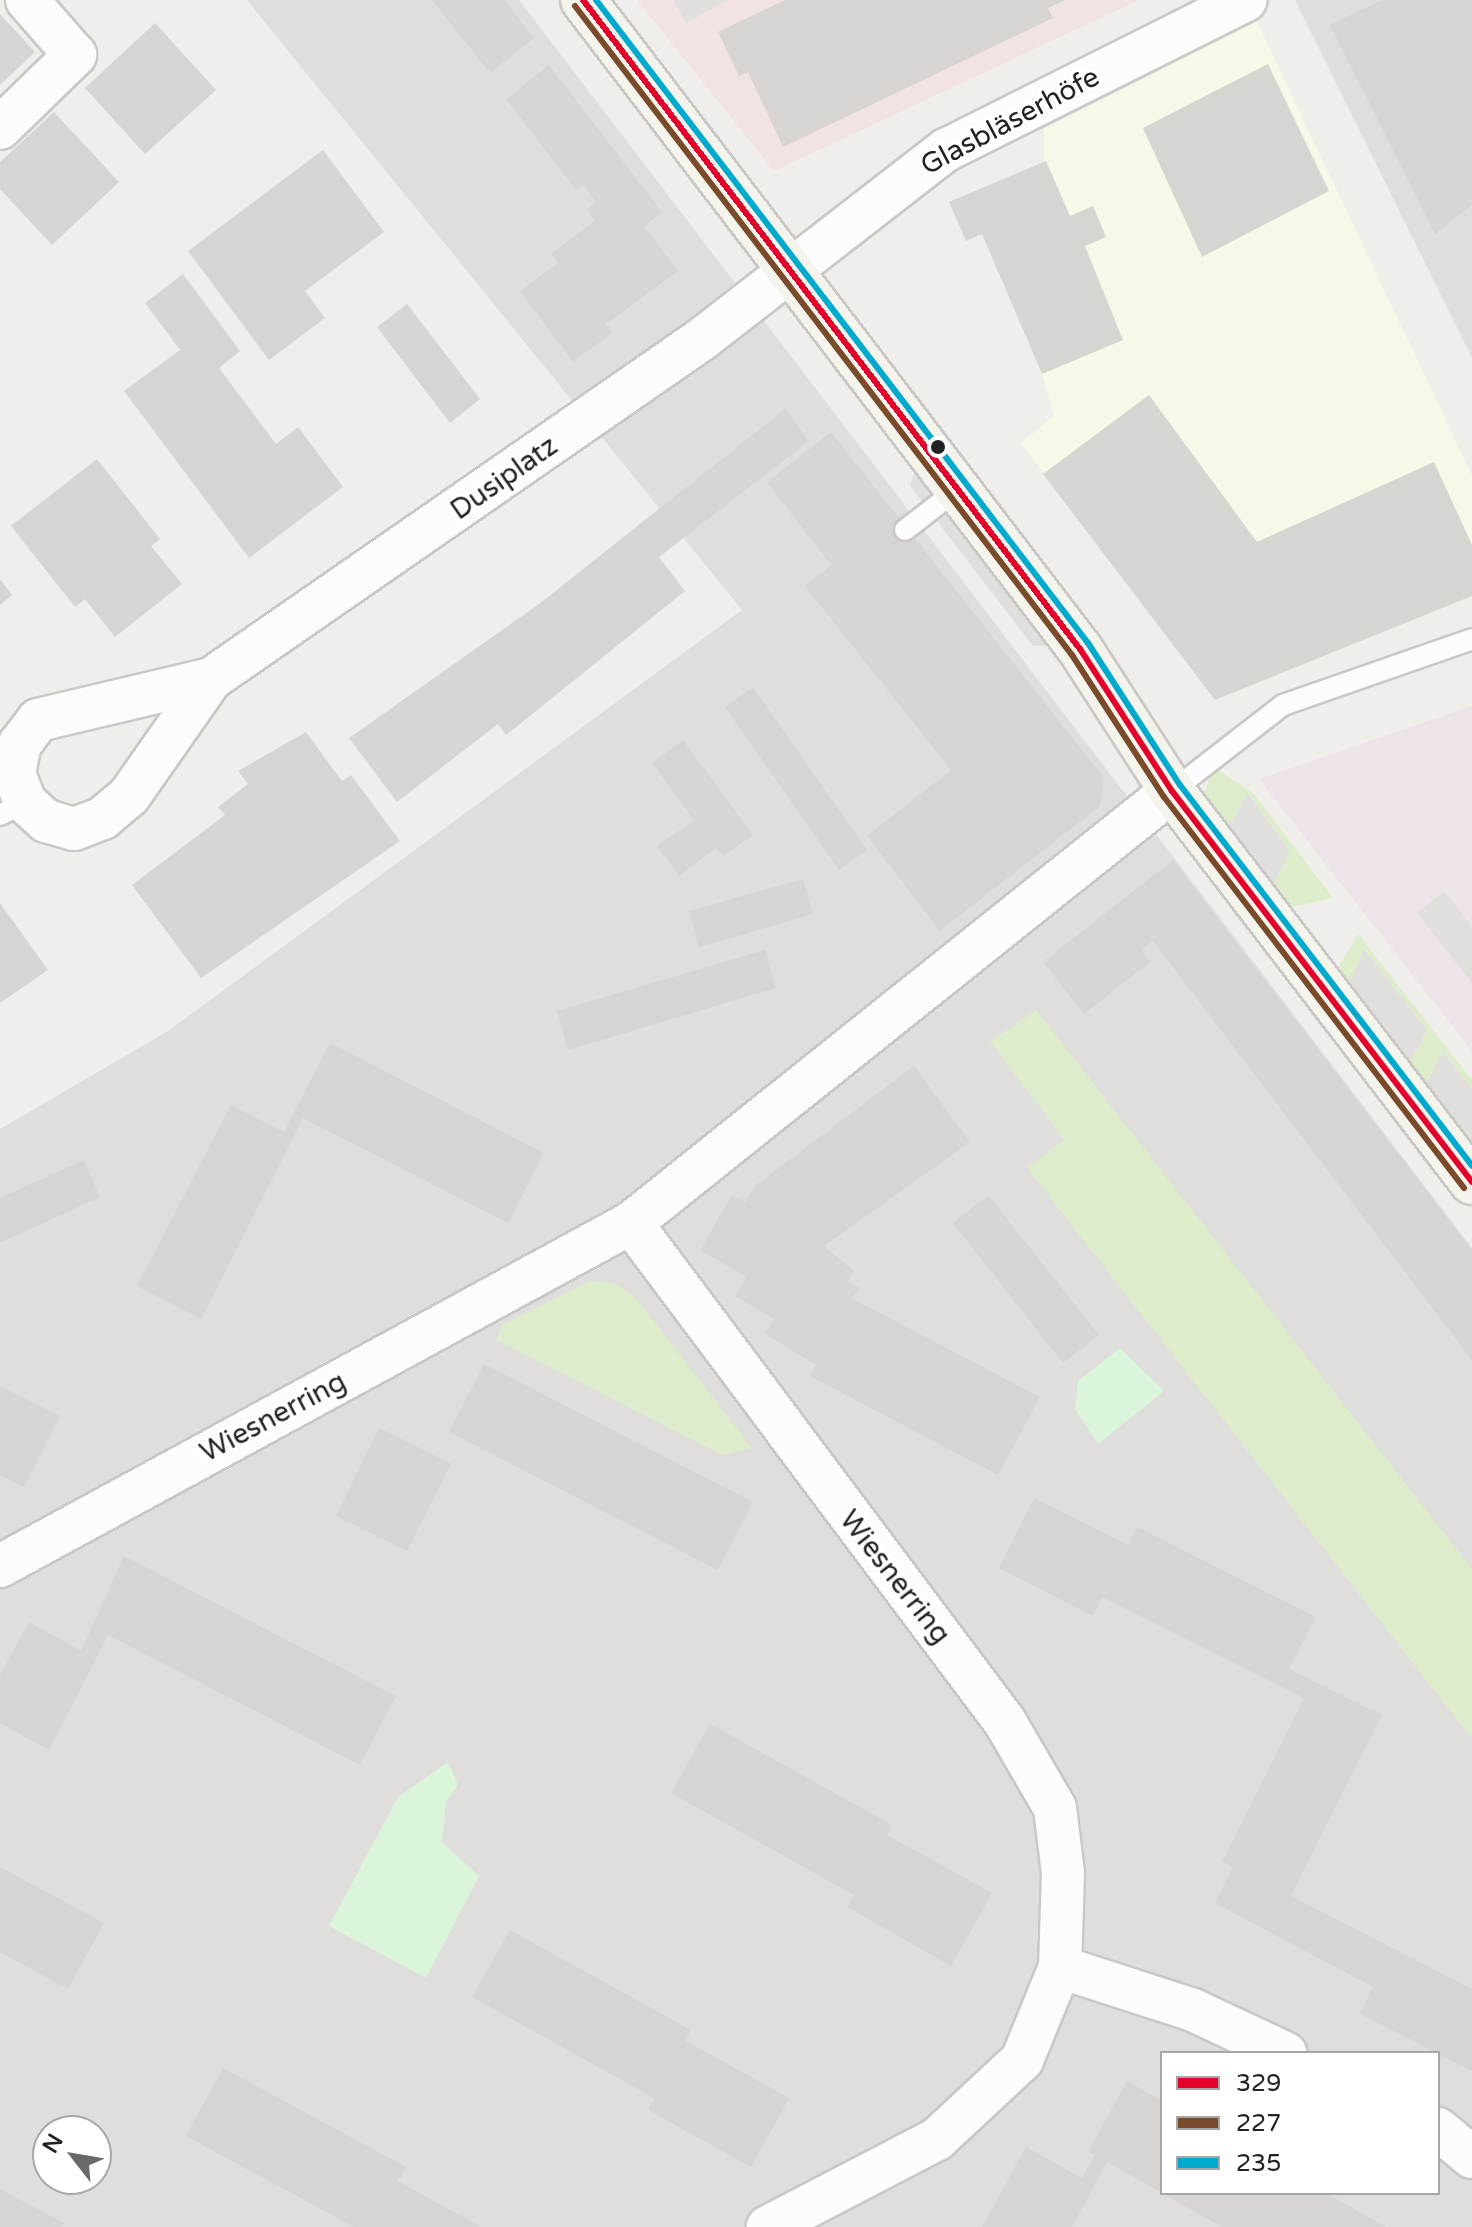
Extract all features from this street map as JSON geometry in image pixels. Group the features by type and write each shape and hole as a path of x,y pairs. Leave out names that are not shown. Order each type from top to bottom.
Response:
{"street":[{"path":"0,128 75,55 27,0"},
{"path":"583,0 1080,649 1172,791 1472,1182"},
{"name":"Glasbläserhöfe","path":"794,272 946,150 1246,0"},
{"name":"Dusiplatz","path":"211,679 38,720 20,744 12,808 74,829 103,818 129,796 211,679 794,272"},
{"name":"Wiesnerring","path":"0,1566 631,1223 1172,791"},
{"name":"Wiesnerring","path":"631,1223 1036,1767 1058,1834 1060,1967 1022,2060 937,2139 768,2227"},
{"path":"1060,1967 1193,2010 1281,2051"},
{"path":"1440,2131 1472,2157"}],"lane":[{"path":"905,530 958,489"},
{"path":"1172,791 1283,705 1472,639"}],"shaded area":[{"path":"247,0 519,0 1472,1248 1472,2227 0,2227 0,1129 168,1031 742,610"},
{"path":"637,0 1139,0 774,171"},
{"path":"673,0 727,0 686,23"},
{"path":"1295,0 1472,0 1472,358"},
{"path":"1257,22 1472,475 1472,596 1215,700 1021,443 1054,416 1042,374 1044,129"},
{"path":"915,470 1051,646 1033,646 910,486"},
{"path":"1472,706 1472,1051 1259,779"},
{"path":"1248,793 1290,851 1271,888 1227,830"},
{"path":"1444,891 1472,927 1472,983 1417,913"},
{"path":"1364,949 1427,1030 1409,1064 1426,1084 1443,1052 1472,1089 1472,1150 1347,988"},
{"path":"776,988 799,1030 616,1173 535,1078 568,1050"},
{"path":"990,1042 1064,1140 1027,1168 952,1071"},
{"path":"100,1197 141,1221 97,1297 217,1364 191,1411 167,1428 0,1349 0,1243"},
{"path":"760,1519 817,1548 813,1559 851,1579 799,1677 699,1633"}],"green space":[{"path":"1220,771 1254,794 1333,898 1286,908 1271,888 1290,851 1249,794 1227,830 1203,798 1211,772"},
{"path":"1358,934 1472,1080 1472,1089 1444,1053 1426,1084 1409,1063 1427,1030 1364,950 1347,988 1335,973"},
{"path":"1036,1010 1472,1569 1472,1739 1027,1168 1064,1139 990,1042"},
{"path":"589,1281 614,1283 635,1297 752,1448 723,1455 496,1340 502,1325"},
{"path":"1120,1348 1164,1391 1098,1444 1075,1409 1078,1381"},
{"path":"448,1762 458,1785 446,1802 442,1842 479,1876 426,1978 329,1926 398,1797"}],"building":[{"path":"432,0 504,0 534,38 490,73"},
{"path":"785,0 1065,0 1048,8 1053,18 783,147 748,72 739,76 718,32"},
{"path":"1382,0 1472,0 1472,205 1435,234 1330,25"},
{"path":"0,14 35,52 0,85"},
{"path":"155,23 216,90 145,154 85,88"},
{"path":"1268,64 1329,191 1202,257 1143,128"},
{"path":"549,65 662,212 644,226 678,271 606,324 612,333 573,362 520,291 558,263 551,254 595,221 587,209 596,202 583,184 576,190 506,99"},
{"path":"54,112 119,182 52,245 0,189 0,162"},
{"path":"323,150 384,232 305,291 325,318 269,360 188,251"},
{"path":"1046,161 1070,216 1093,206 1106,237 1085,246 1123,340 1042,374 982,234 966,241 949,202"},
{"path":"183,274 240,351 219,368 276,444 298,427 343,487 249,558 124,391 180,350 145,303"},
{"path":"407,304 480,399 450,423 377,327"},
{"path":"1149,395 1257,542 1434,462 1472,545 1472,596 1215,700 1043,474"},
{"path":"785,409 809,441 659,557 685,591 506,735 498,724 397,802 349,738 539,604"},
{"path":"831,432 1104,778 1100,806 940,931 867,836 951,770 805,586 831,565 767,482"},
{"path":"97,459 160,539 151,546 182,584 115,637 85,599 75,607 11,526"},
{"path":"0,579 12,595 0,605"},
{"path":"753,687 867,850 839,870 725,707"},
{"path":"306,732 342,781 351,775 400,841 201,978 132,885 225,815 218,807 248,784 238,771"},
{"path":"683,740 753,835 723,856 716,848 679,876 657,846 694,820 652,763"},
{"path":"1173,860 1472,1250 1472,1360 1153,941 1141,950 1150,962 1084,1014 1043,962"},
{"path":"803,879 813,914 699,947 689,911"},
{"path":"0,903 48,970 0,1003"},
{"path":"765,950 776,988 568,1050 557,1011"},
{"path":"330,1043 544,1153 508,1223 303,1118 201,1319 137,1286 231,1105 284,1132"},
{"path":"914,1066 970,1142 824,1246 854,1271 848,1281 860,1288 851,1298 1040,1397 998,1475 810,1376 816,1365 765,1334 774,1319 735,1296 747,1277 700,1250 732,1195 745,1202 756,1185"},
{"path":"84,1160 100,1197 0,1243 0,1198"},
{"path":"988,1195 1099,1335 1063,1363 953,1223"},
{"path":"484,1364 753,1502 718,1570 449,1432"},
{"path":"0,1386 60,1416 24,1487 0,1475"},
{"path":"379,1428 451,1464 407,1551 336,1516"},
{"path":"1034,1498 1128,1545 1137,1527 1316,1617 1289,1669 1382,1715 1291,1896 1472,1989 1472,2071 1440,2055 1440,2051 1433,2051 1360,2014 1373,1987 1215,1903 1233,1867 1222,1862 1304,1698 1102,1597 1093,1616 999,1568"},
{"path":"124,1556 396,1696 360,1765 108,1635 49,1750 0,1723 0,1675 29,1622 81,1651"},
{"path":"710,1724 892,1825 887,1835 992,1893 951,1966 847,1907 854,1895 671,1793"},
{"path":"0,1867 104,1923 68,1989 0,1952"},
{"path":"510,1930 691,2030 686,2041 789,2098 751,2167 648,2110 654,2098 472,1997"},
{"path":"223,2068 406,2167 398,2181 481,2227 354,2227 186,2136"},
{"path":"1127,2081 1160,2100 1160,2192 1107,2162 1072,2227 982,2227 1026,2147 1082,2178 1095,2155 1088,2152"},
{"path":"0,2189 64,2223 62,2227 0,2227"},
{"path":"1165,2195 1330,2195 1386,2227 1222,2227"}],"transit line":[{"name":"329","path":"583,0 1080,649 1172,791 1472,1182"},
{"name":"235","path":"596,0 1088,643 1180,785 1472,1166"},
{"name":"227","path":"575,6 1072,655 1164,797 1464,1188"}]}
